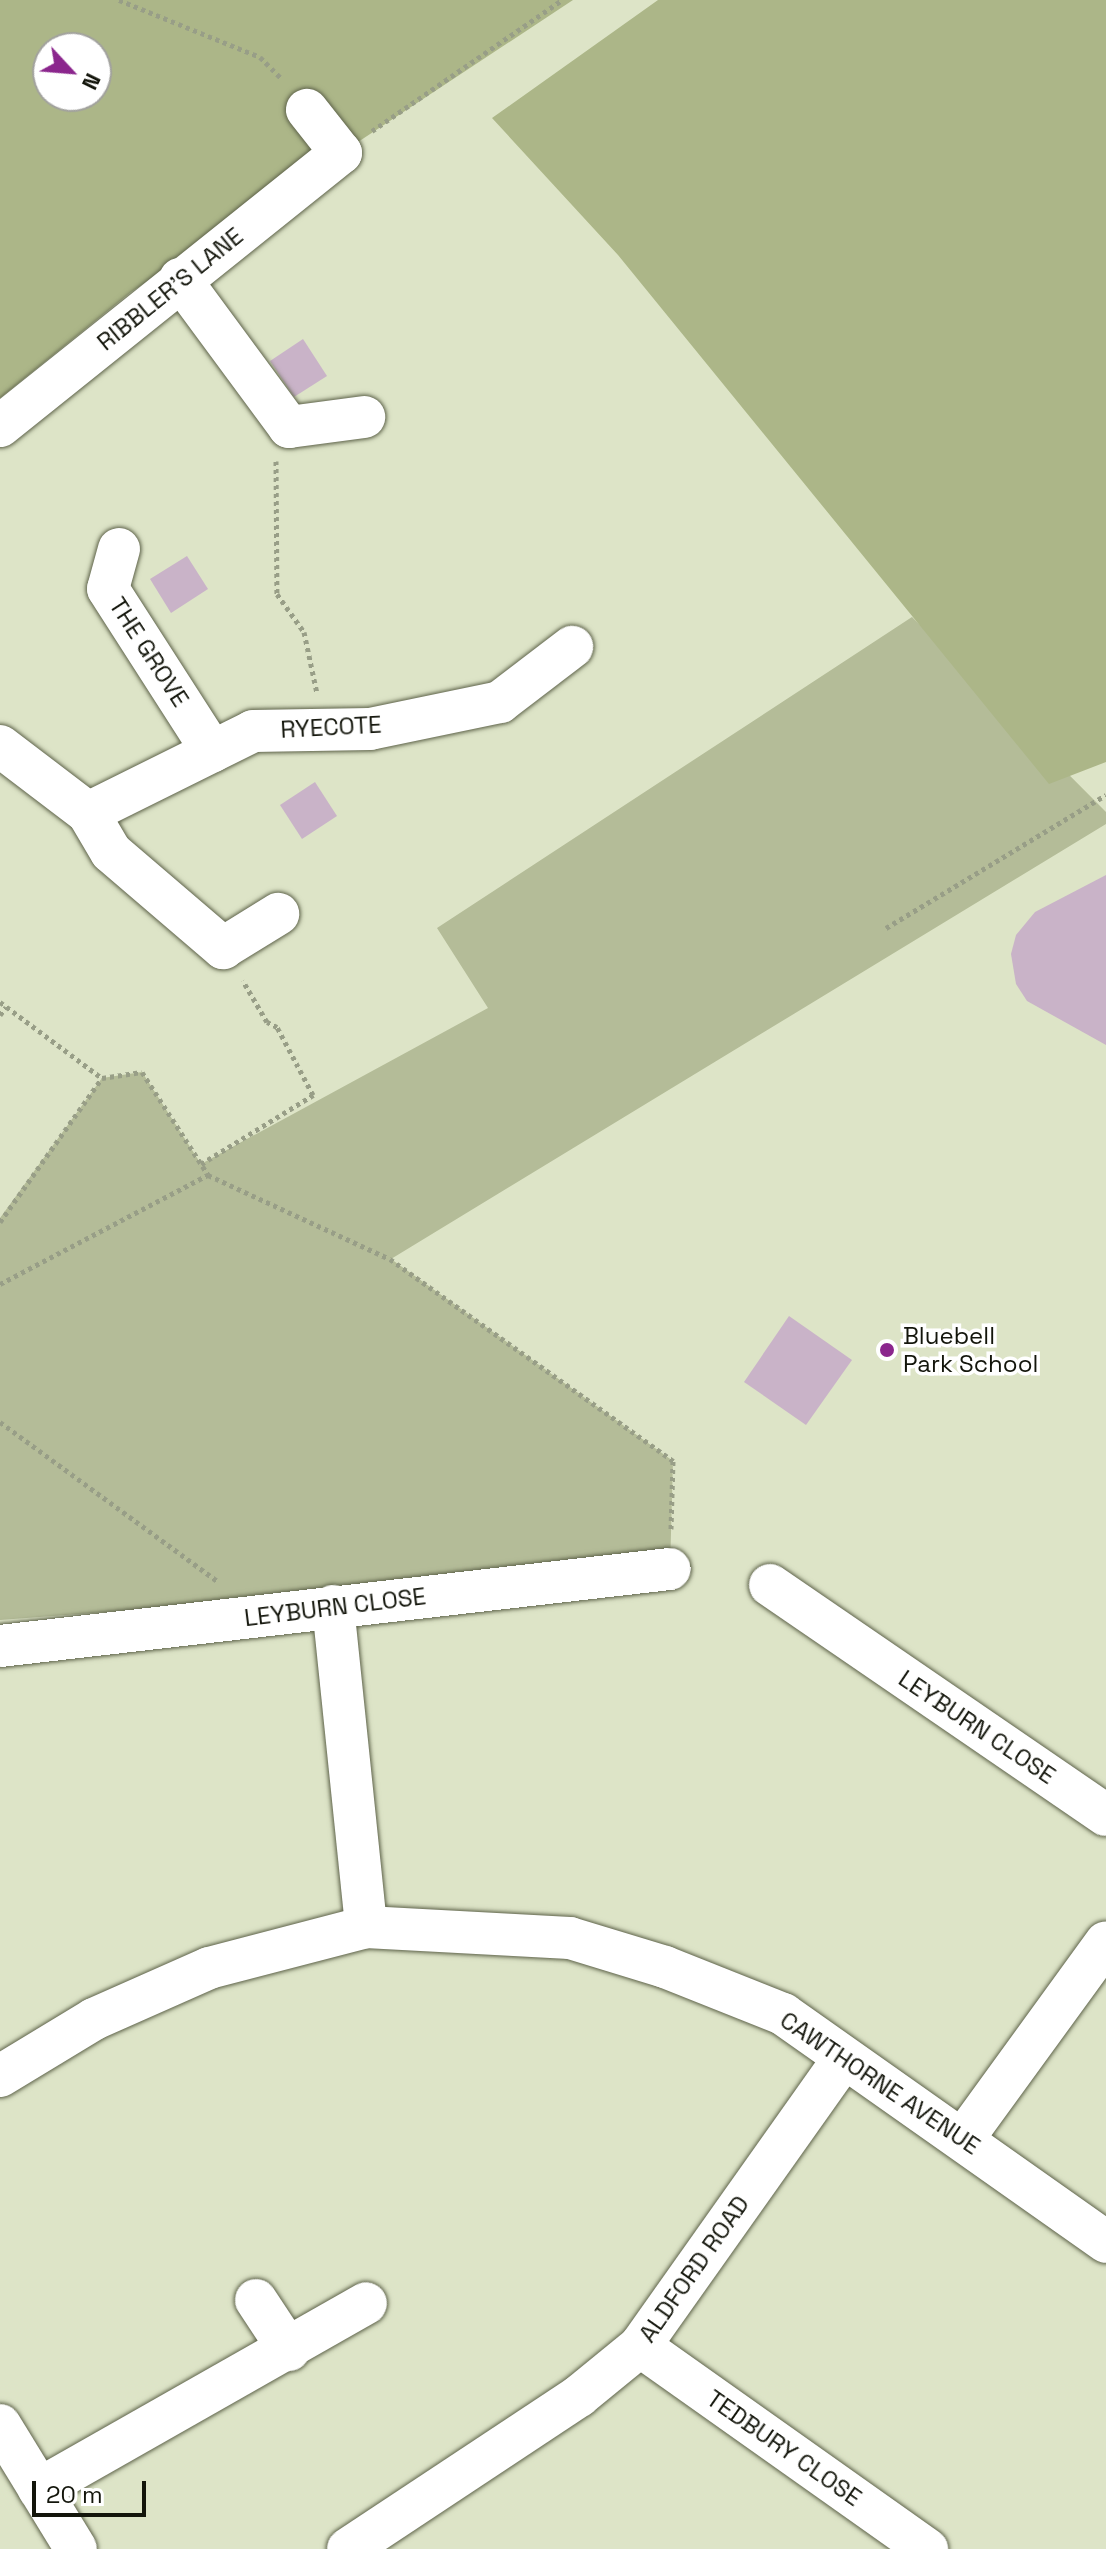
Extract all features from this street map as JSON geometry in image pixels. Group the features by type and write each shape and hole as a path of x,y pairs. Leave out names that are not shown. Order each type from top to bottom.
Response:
{"street":[{"path":"307,110 341,153"},
{"name":"RIBBLER'S LANE","path":"0,426 341,153"},
{"path":"180,279 289,427 364,417"},
{"name":"THE GROVE","path":"119,549 108,589 212,751"},
{"name":"RYECOTE","path":"88,813 253,731 370,729 500,702 572,647"},
{"path":"0,746 88,813 111,852 223,948 278,914"},
{"name":"LEYBURN CLOSE","path":"0,1646 670,1569"},
{"name":"LEYBURN CLOSE","path":"770,1585 1106,1815"},
{"path":"333,1606 366,1927"},
{"name":"CAWTHORNE AVENUE","path":"0,2076 94,2019 209,1968 366,1927 570,1938 665,1967 783,2014 1106,2242"},
{"path":"963,2139 1106,1942"},
{"name":"ALDFORD ROAD","path":"348,2549 579,2396 640,2346 843,2059"},
{"path":"256,2300 289,2350"},
{"path":"39,2489 289,2350 366,2303"},
{"name":"TEDBURY CLOSE","path":"640,2346 927,2549"},
{"path":"0,2425 76,2549"}],"path":[{"path":"119,0 260,57 307,110"},
{"path":"341,153 562,0"},
{"path":"289,427 275,462 277,594 304,632 316,671 317,730"},
{"path":"886,928 1106,795"},
{"path":"201,1164 313,1095 223,948"},
{"path":"0,1015 3,1004 102,1078 142,1072 208,1175 390,1259 673,1461 670,1569"},
{"path":"1,1217 102,1078"},
{"path":"0,1284 208,1175"},
{"path":"0,1422 263,1615"}],"green space":[{"path":"0,0 573,0 131,292 0,398"},
{"path":"658,0 1106,0 1106,762 1049,784 618,255 492,118"},
{"path":"912,617 1106,812 1106,824 391,1259 673,1461 670,1569 0,1620 0,1218 102,1078 142,1072 201,1164 488,1008 437,928"}],"building":[{"path":"303,339 327,376 294,397 270,361"},
{"path":"187,556 208,589 171,613 150,579"},
{"path":"315,782 337,816 302,839 280,805"},
{"path":"1106,875 1106,1045 1027,1001 1016,984 1011,954 1016,935 1035,912"},
{"path":"789,1316 852,1360 806,1425 744,1382"}],"place":[{"name":"Bluebell Park School","path":"887,1350"}]}
